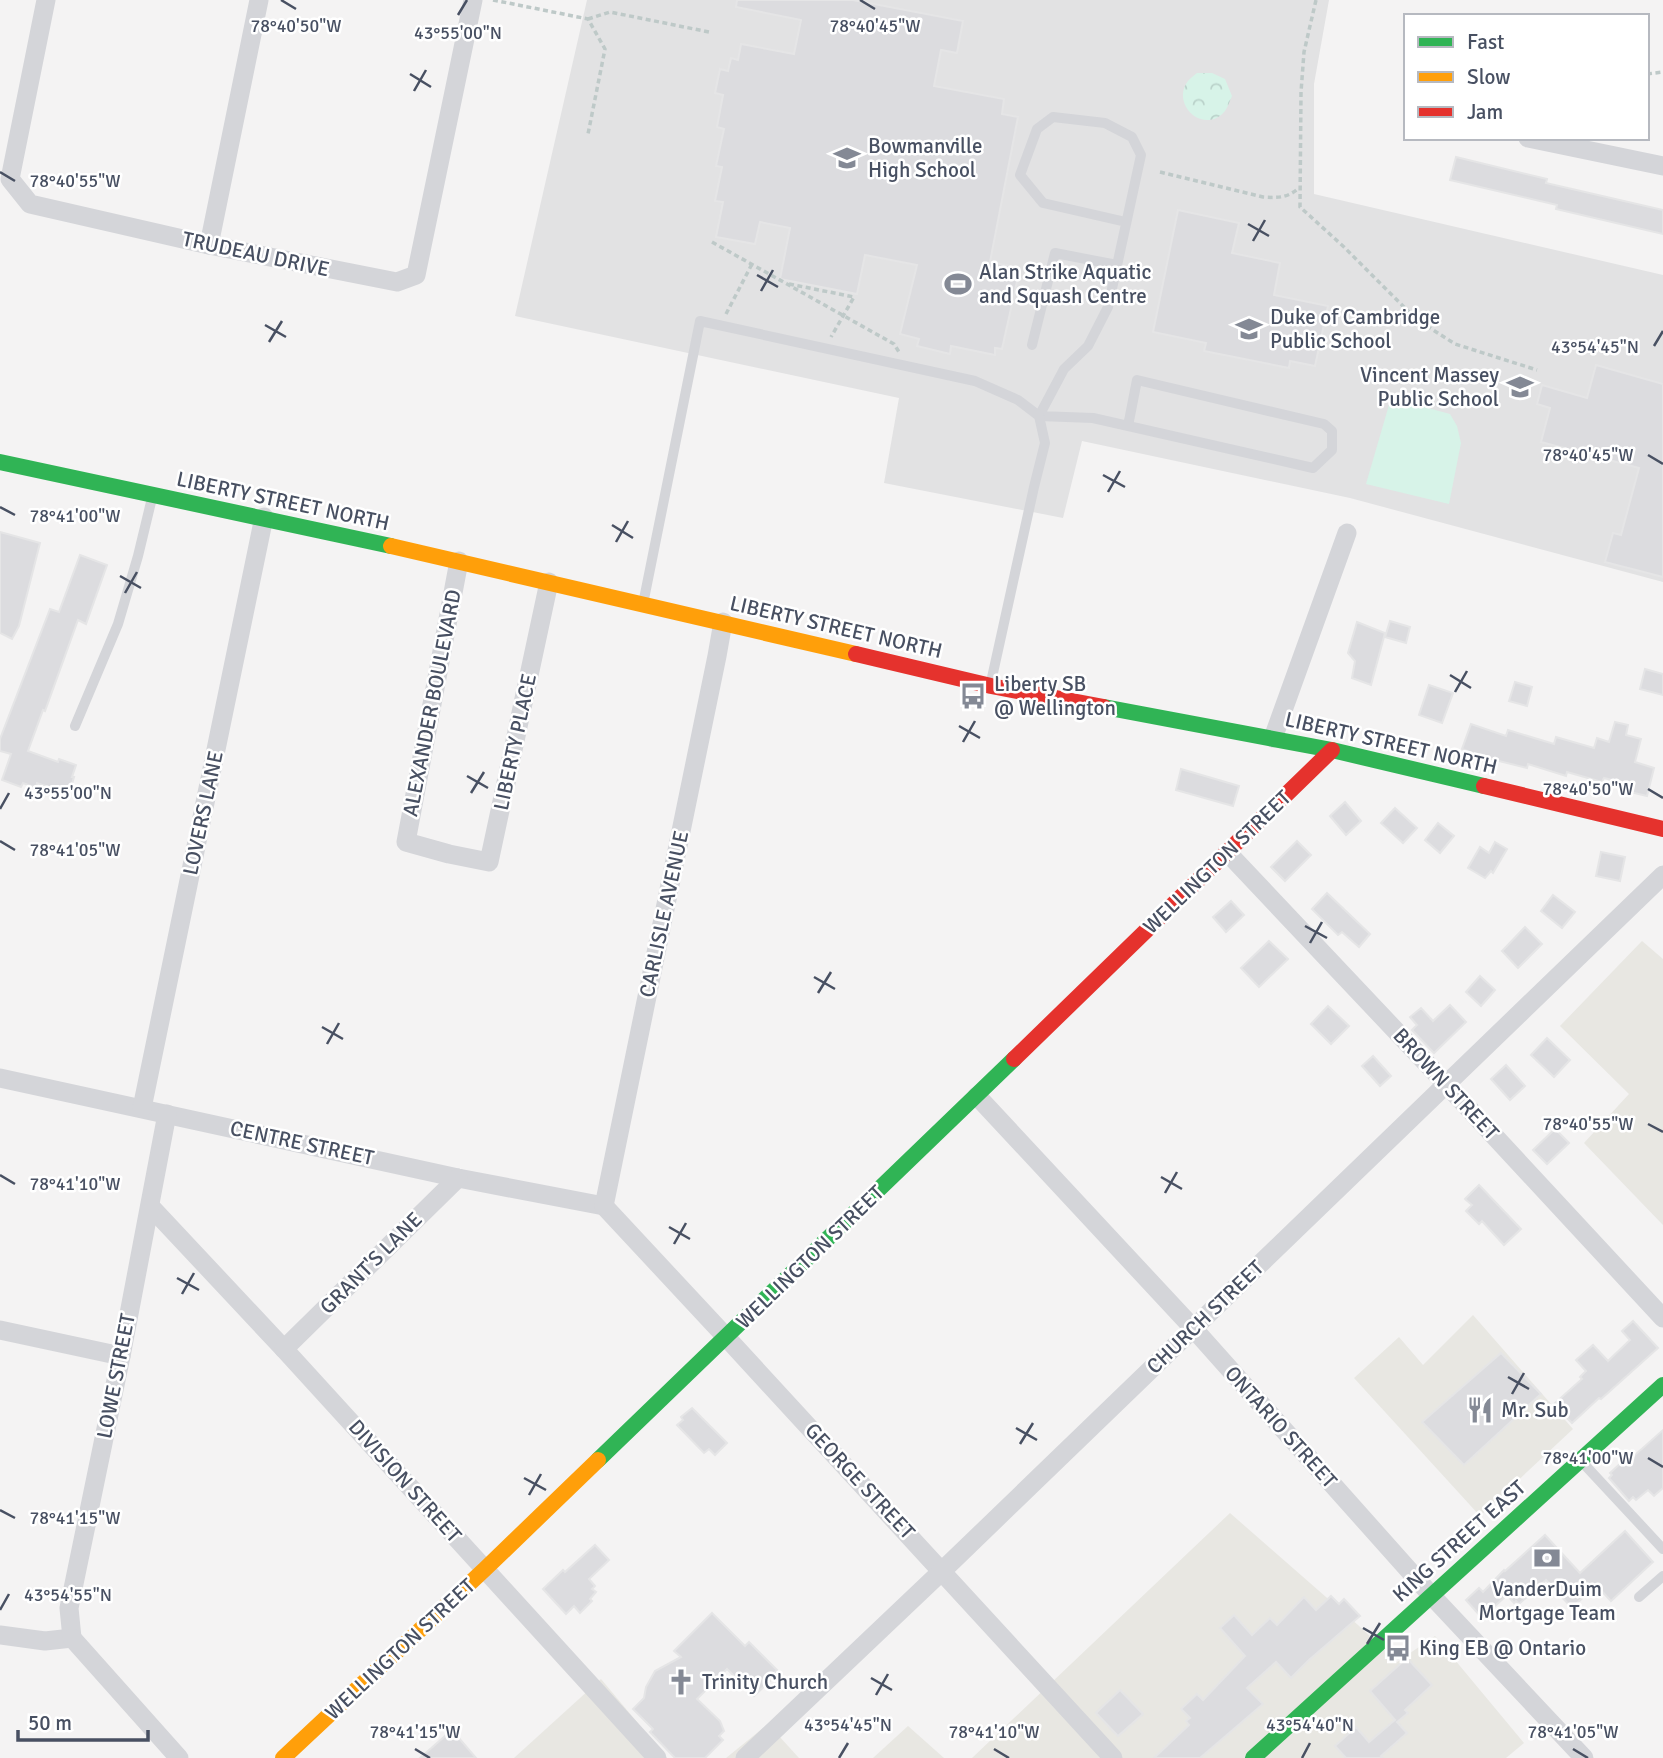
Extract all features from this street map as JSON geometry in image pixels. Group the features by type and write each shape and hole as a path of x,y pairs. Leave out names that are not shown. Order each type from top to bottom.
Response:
{"main road":[{"name":"LIBERTY STREET NORTH","path":"0,462 459,561 991,686 1332,750 1663,829"},
{"name":"WELLINGTON STREET","path":"283,1758 485,1569 977,1097 1332,750"},
{"name":"KING STREET EAST","path":"1253,1758 1663,1385"}],"street":[{"name":"TRUDEAU DRIVE","path":"46,0 10,179 30,204 209,245 397,282 416,275 473,0"},
{"path":"209,245 259,0"},
{"path":"1538,140 1663,166"},
{"name":"LOVERS LANE","path":"142,1108 264,517"},
{"path":"1273,738 1347,533"},
{"name":"ALEXANDER BOULEVARD","path":"449,854 406,842 459,561"},
{"name":"LIBERTY PLACE","path":"449,854 489,862 549,582"},
{"name":"CARLISLE AVENUE","path":"604,1206 723,622"},
{"name":"BROWN STREET","path":"1227,852 1663,1318"},
{"name":"CHURCH STREET","path":"745,1758 1663,874"},
{"name":"CENTRE STREET","path":"0,1078 458,1178 604,1206"},
{"name":"ONTARIO STREET","path":"977,1097 1194,1328 1431,1595 1584,1758"},
{"name":"LOWE STREET","path":"72,1638 69,1608 167,1114"},
{"name":"GRANT'S LANE","path":"284,1349 458,1178"},
{"name":"DIVISION STREET","path":"150,1206 657,1758"},
{"name":"GEORGE STREET","path":"604,1206 1113,1758"},
{"path":"0,1330 121,1356"},
{"path":"0,1635 45,1641 72,1638 179,1758"}],"lane":[{"path":"991,686 1045,443 1039,416 1064,369 1088,346 1108,307 1141,155 1132,137 1105,123 1053,117 1037,129 1020,176 1042,203 1126,222"},
{"path":"1032,345 1055,253 1117,265"},
{"path":"643,604 700,321 975,380 1018,400 1039,416 1093,418 1128,426 1313,468 1332,450 1332,431 1324,424 1137,380 1128,426"},
{"path":"75,726 118,624 153,494"},
{"path":"1580,1460 1663,1549"},
{"path":"1639,1597 1663,1576"}],"path":[{"path":"493,0 589,19 610,12 709,32"},
{"path":"1316,0 1304,52 1300,207 1416,319 1455,344 1537,370"},
{"path":"588,134 606,48 589,19"},
{"path":"1160,172 1263,197 1291,195 1299,188"},
{"path":"712,242 894,344 908,366"},
{"path":"720,326 752,264"},
{"path":"786,283 853,297 825,348"}],"shaded area":[{"path":"587,0 1329,0 1314,84 1314,194 1663,275 1663,582 1350,498 1082,441 1063,518 884,483 899,398 515,316"},
{"path":"1642,941 1663,959 1663,1225 1584,1143 1629,1094 1560,1026"},
{"path":"1473,1315 1573,1429 1480,1516 1354,1378 1399,1337 1423,1365"},
{"path":"1230,1513 1397,1662 1435,1636 1524,1743 1506,1758 972,1758"},
{"path":"601,1679 667,1758 514,1758"},
{"path":"768,1724 799,1758 726,1758"},
{"path":"908,1726 944,1758 873,1758"}],"green space":[{"path":"1197,73 1212,73 1225,79 1232,96 1225,111 1217,118 1199,119 1186,107 1184,90 1189,80"},
{"path":"1391,398 1450,414 1457,426 1461,443 1449,504 1366,484"}],"building":[{"path":"737,0 853,0 963,21 957,53 941,50 934,86 1004,99 1002,114 1018,117 990,262 1020,268 1002,349 995,348 995,355 951,346 950,354 917,346 919,339 900,334 917,265 865,255 857,294 780,279 790,228 760,222 755,244 716,237 723,202 715,201 722,167 716,166 724,129 717,127 723,95 715,93 720,69 728,71 731,58 738,60 741,44 794,54 801,20 736,7"},
{"path":"1456,157 1547,179 1546,183 1663,210 1663,234 1450,180"},
{"path":"1178,210 1239,223 1232,253 1280,263 1274,295 1328,306 1315,366 1290,361 1289,368 1204,351 1206,343 1153,332"},
{"path":"1596,365 1663,384 1663,577 1605,562 1613,533 1621,535 1639,468 1541,442 1550,408 1537,404 1542,385 1587,398"},
{"path":"0,532 40,543 19,626 12,639 0,633"},
{"path":"80,555 107,565 86,624 78,620 28,751 58,762 59,759 76,765 74,777 69,794 37,783 36,788 23,783 21,787 2,780 11,754 0,751 0,739 50,609 59,612"},
{"path":"1390,621 1410,627 1406,643 1385,637"},
{"path":"1357,622 1385,633 1371,685 1352,678 1355,661 1348,653"},
{"path":"1645,669 1663,674 1663,695 1640,689"},
{"path":"1515,682 1532,687 1527,706 1509,701"},
{"path":"1429,685 1453,693 1442,723 1419,715"},
{"path":"1615,722 1628,725 1626,735 1641,739 1635,762 1654,768 1647,796 1630,792 1631,785 1604,778 1602,782 1567,772 1566,776 1528,764 1527,768 1483,757 1462,749 1471,724 1506,736 1508,730 1554,744 1556,737 1594,748 1597,738 1609,742"},
{"path":"1181,769 1239,786 1233,806 1176,790"},
{"path":"1345,802 1361,821 1346,835 1330,816"},
{"path":"1395,808 1417,828 1403,843 1381,823"},
{"path":"1438,823 1454,836 1440,853 1425,840"},
{"path":"1297,841 1311,855 1285,881 1271,867"},
{"path":"1495,842 1507,849 1493,873 1491,871 1485,878 1468,868 1480,847 1489,853"},
{"path":"1601,852 1625,857 1620,881 1596,876"},
{"path":"1327,893 1370,934 1359,947 1342,932 1338,935 1312,909"},
{"path":"1553,895 1575,912 1562,928 1541,911"},
{"path":"1231,901 1244,915 1226,932 1213,917"},
{"path":"1525,927 1542,944 1518,968 1502,951"},
{"path":"1269,941 1288,959 1259,987 1241,968"},
{"path":"1480,976 1495,990 1481,1006 1466,992"},
{"path":"1450,1005 1466,1022 1434,1053 1412,1030 1417,1025 1410,1017 1421,1008 1433,1021"},
{"path":"1328,1006 1349,1026 1331,1044 1311,1024"},
{"path":"1547,1038 1570,1060 1554,1077 1531,1055"},
{"path":"1373,1056 1391,1076 1380,1086 1362,1066"},
{"path":"1506,1065 1525,1086 1510,1100 1491,1079"},
{"path":"1555,1129 1569,1143 1547,1164 1533,1150"},
{"path":"1479,1185 1521,1229 1504,1245 1482,1221 1479,1224 1466,1211 1472,1205 1465,1199"},
{"path":"1633,1321 1658,1348 1572,1423 1554,1404 1582,1379 1580,1377 1586,1371 1576,1360 1593,1345 1608,1361 1630,1340 1622,1331"},
{"path":"1501,1353 1541,1394 1464,1465 1422,1422"},
{"path":"692,1408 727,1443 715,1455 709,1449 704,1453 677,1425 683,1420 681,1417"},
{"path":"1663,1430 1663,1488 1654,1496 1648,1490 1636,1500 1633,1497 1629,1501 1609,1478 1612,1475 1610,1473 1624,1460 1626,1463"},
{"path":"1625,1531 1653,1562 1611,1601 1596,1585 1572,1608 1546,1580 1519,1604 1516,1601 1514,1603 1507,1595 1482,1618 1466,1600 1479,1588 1483,1592 1545,1535 1580,1573"},
{"path":"595,1545 609,1560 589,1579 596,1592 590,1599 592,1601 580,1613 574,1606 566,1614 543,1589"},
{"path":"1331,1596 1339,1604 1344,1599 1360,1616 1291,1678 1276,1662 1247,1688 1263,1704 1200,1758 1154,1758 1189,1725 1186,1721 1190,1718 1181,1709 1197,1694 1203,1700 1245,1656 1220,1628 1234,1615 1252,1635 1270,1618 1277,1625 1304,1597 1316,1610"},
{"name":"Trinity Church","path":"712,1613 745,1646 749,1642 777,1670 754,1696 727,1669 697,1699 720,1721 724,1731 719,1736 723,1740 705,1758 675,1758 650,1732 653,1729 633,1709 644,1698 646,1687 655,1671 681,1657 674,1651"},
{"path":"1407,1658 1432,1685 1405,1710 1408,1713 1397,1722 1407,1733 1381,1756 1383,1758 1346,1758 1335,1746 1356,1727 1369,1742 1395,1720 1370,1691"},
{"path":"1120,1690 1143,1714 1118,1736 1096,1713"},
{"path":"452,1730 476,1758 420,1758"}],"traffic: fast":[{"path":"0,462 391,546"},
{"path":"1104,707 1332,750 1484,786"},
{"path":"598,1460 1014,1059"},
{"path":"1253,1758 1663,1385"}],"traffic: slow":[{"path":"391,546 856,654"},
{"path":"283,1758 598,1460"}],"traffic: jam":[{"path":"856,654 991,686 1104,707"},
{"path":"1014,1059 1332,750"},
{"path":"1484,786 1663,829"}],"place":[{"name":"Bowmanville High School","path":"847,158"},
{"name":"Alan Strike Aquatic and Squash Centre","path":"958,284"},
{"name":"Duke of Cambridge Public School","path":"1249,329"},
{"name":"Vincent Massey Public School","path":"1520,387"},
{"name":"Liberty SB @ Wellington","path":"973,696"},
{"name":"Mr. Sub","path":"1480,1410"},
{"name":"VanderDuim Mortgage Team","path":"1547,1558"},
{"name":"King EB @ Ontario","path":"1398,1648"},
{"name":"Trinity Church","path":"681,1682"}]}
